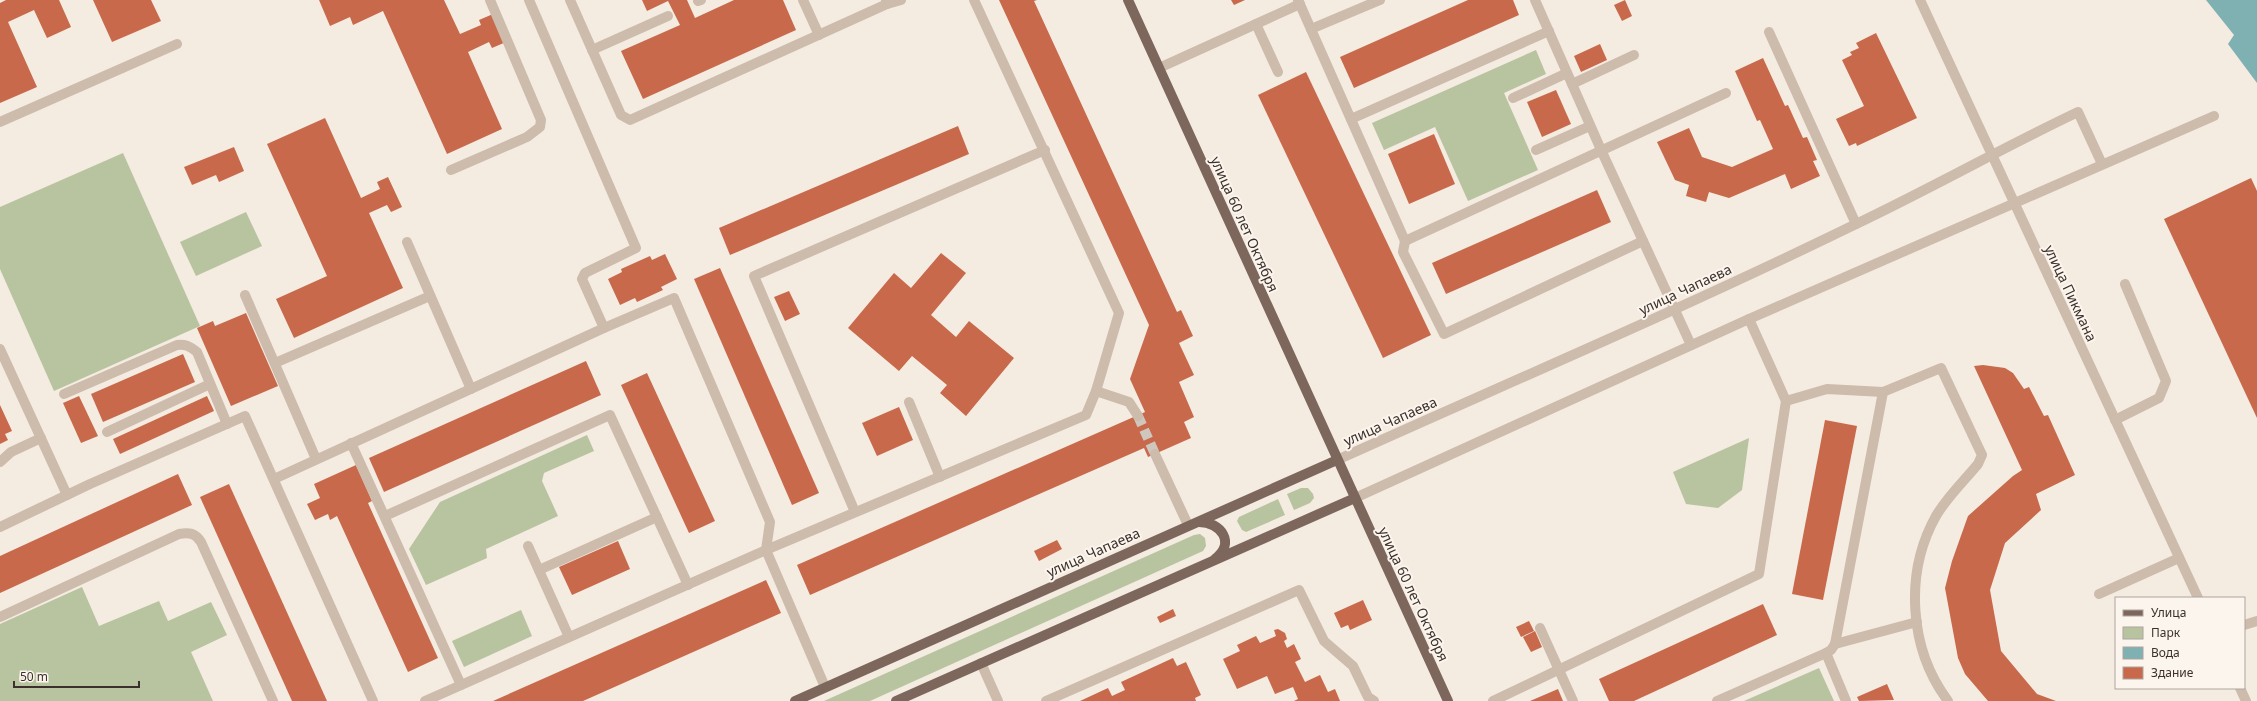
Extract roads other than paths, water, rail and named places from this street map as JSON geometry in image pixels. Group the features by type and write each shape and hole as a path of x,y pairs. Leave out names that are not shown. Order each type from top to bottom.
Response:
{"main road":[{"name":"улица 60 лет Октября","path":"1128,0 1448,701"},
{"name":"улица Чапаева","path":"795,701 1337,460"},
{"path":"896,701 1355,498"},
{"path":"1192,524 1213,524 1222,533 1225,541 1224,550 1212,562"}],"street":[{"path":"451,170 527,137 540,127 541,120 490,0"},
{"path":"529,0 636,248 585,274 582,279 604,328"},
{"path":"570,0 622,114 630,120 819,35 886,2 900,0"},
{"path":"803,0 819,35"},
{"path":"425,701 766,550 1086,415 1091,407 1119,314 1045,150 974,0"},
{"path":"1311,29 1380,0"},
{"path":"1535,0 1590,126 1691,345"},
{"name":"улица Пикмана","path":"1920,0 2198,597"},
{"path":"1159,68 1256,24 1299,2 1405,241 1403,252 1444,334 1643,241"},
{"path":"592,50 668,16"},
{"path":"1256,24 1278,72"},
{"path":"1351,119 1548,31"},
{"path":"1769,32 1856,224"},
{"path":"0,122 177,44"},
{"path":"1572,84 1634,55"},
{"path":"1513,98 1567,73"},
{"path":"1405,241 1602,152 1726,93"},
{"name":"улица Чапаева","path":"1337,460 1675,309 1856,224 2078,112 2102,164"},
{"path":"1355,498 1749,319 2214,116"},
{"path":"1536,150 1590,126"},
{"path":"855,512 754,276 1045,150"},
{"path":"407,242 471,389"},
{"path":"2115,420 2159,398 2166,381 2125,284"},
{"path":"245,295 316,459"},
{"path":"275,364 430,296"},
{"path":"274,479 604,328 674,298 770,522 766,550 825,687"},
{"path":"1493,701 1759,574 1786,401 1749,319"},
{"path":"64,394 177,345 183,344 191,347 197,352 227,424"},
{"path":"0,349 67,495"},
{"path":"1786,401 1827,389 1883,392 1941,368 1982,454 1978,464 1936,515 1926,535 1918,560 1915,581 1914,604 1926,658 1933,676 1948,701"},
{"path":"107,432 210,384"},
{"path":"1096,391 1130,402 1138,416"},
{"path":"1717,701 1826,653 1836,644 1883,392"},
{"path":"908,402 940,477"},
{"path":"385,516 610,415 688,585"},
{"path":"0,527 67,495 245,416 372,701"},
{"path":"0,462 11,452 41,438"},
{"path":"351,443 461,685"},
{"path":"1155,454 1192,524"},
{"path":"539,570 657,517"},
{"path":"0,617 178,534 187,532 196,535 201,542 273,701"},
{"path":"528,546 569,637"},
{"path":"2099,594 2179,558"},
{"path":"1046,701 1300,590 1324,641 1353,666 1368,697 1374,701"},
{"path":"2245,624 2257,621"},
{"path":"1836,644 1917,622"},
{"path":"1540,628 1573,701"},
{"path":"1826,653 1846,701"},
{"path":"981,663 998,701"},
{"path":"2240,689 2246,701"}],"water":[{"path":"2206,0 2257,0 2257,83 2228,44 2234,35"}],"tunnel":[{"path":"1138,416 1155,454"}]}
